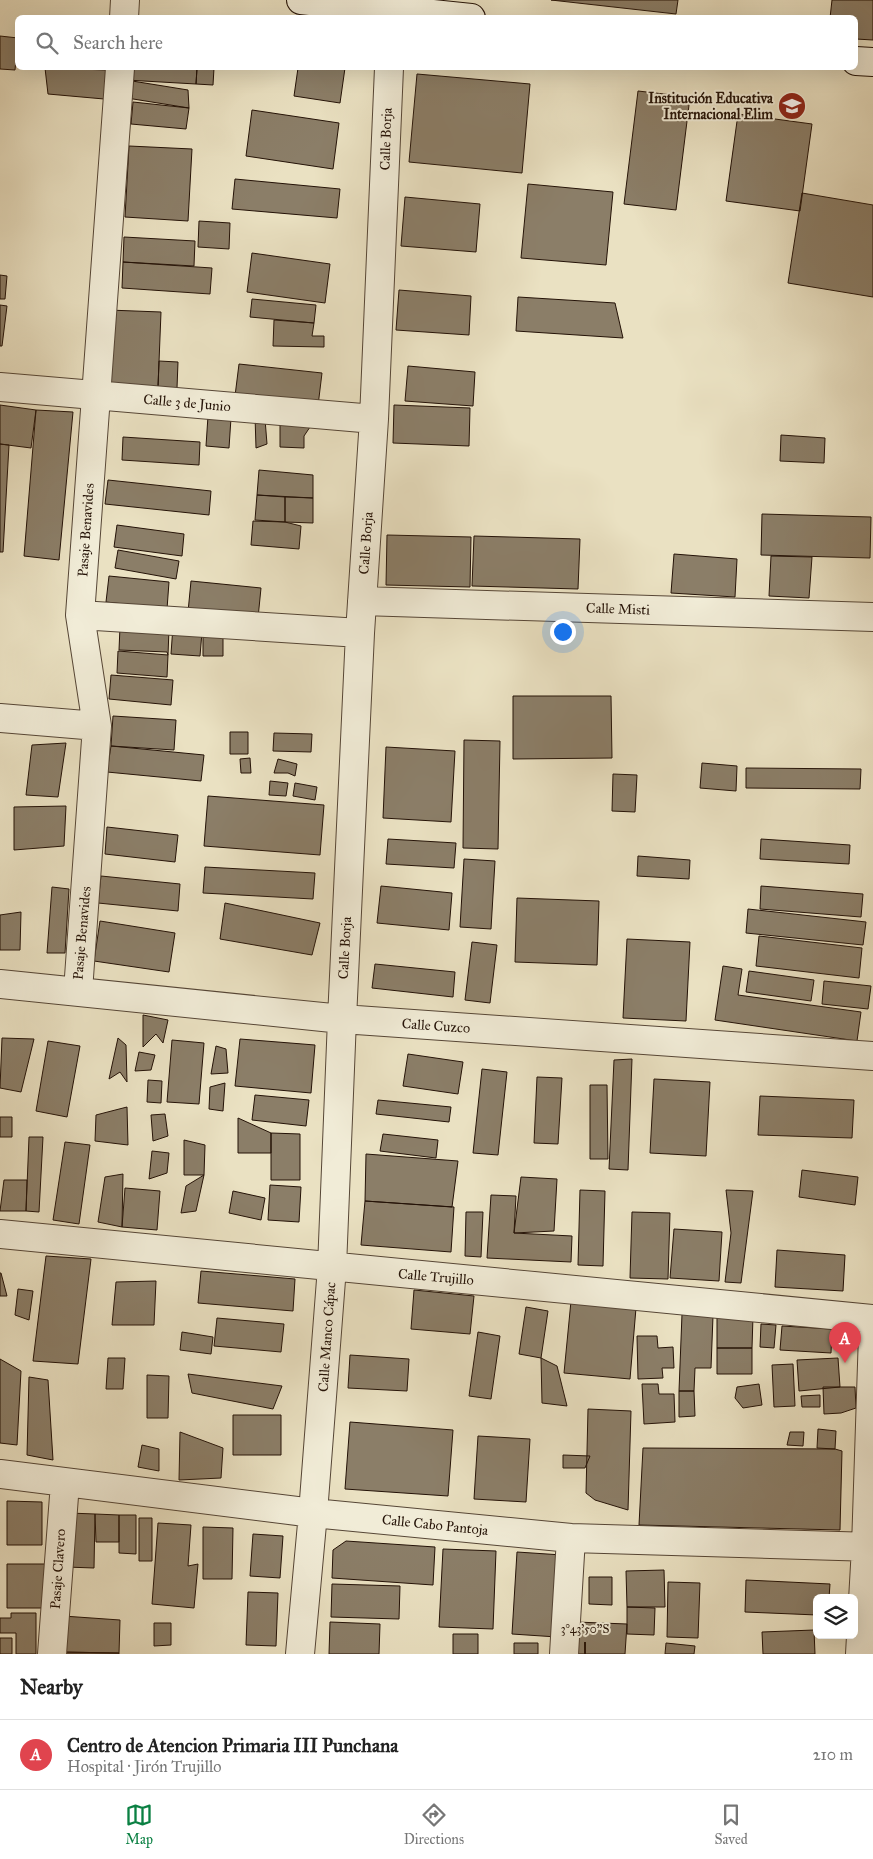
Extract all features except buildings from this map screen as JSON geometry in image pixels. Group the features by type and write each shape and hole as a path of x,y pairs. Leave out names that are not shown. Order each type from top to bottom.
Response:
{"street":[{"path":"124,15 125,0"},
{"path":"301,0 444,15"},
{"path":"858,60 873,62"},
{"name":"Pasaje Benavides","path":"78,991 97,726 80,615 120,70"},
{"name":"Calle Borja","path":"342,1019 360,633 374,419 389,70"},
{"name":"Calle 3 de Junio","path":"0,387 374,419"},
{"name":"Calle Misti","path":"362,601 873,617"},
{"path":"80,615 360,633"},
{"path":"0,718 97,726"},
{"name":"Calle Cuzco","path":"0,984 342,1019 873,1056"},
{"name":"Calle Manco Cápac","path":"300,1654 332,1267 342,1019"},
{"name":"Calle Trujillo","path":"0,1234 873,1319"},
{"path":"860,1654 870,1547 873,1334"},
{"name":"Calle Cabo Pantoja","path":"0,1474 313,1513 571,1538 870,1547"},
{"name":"Pasaje Clavero","path":"52,1654 65,1483"},
{"path":"564,1654 571,1538"}],"place":[{"name":"Institución Educativa Internacional Elim","path":"792,106"},
{"name":"Centro de Atencion Primaria III Punchana","path":"845,1363"}]}
